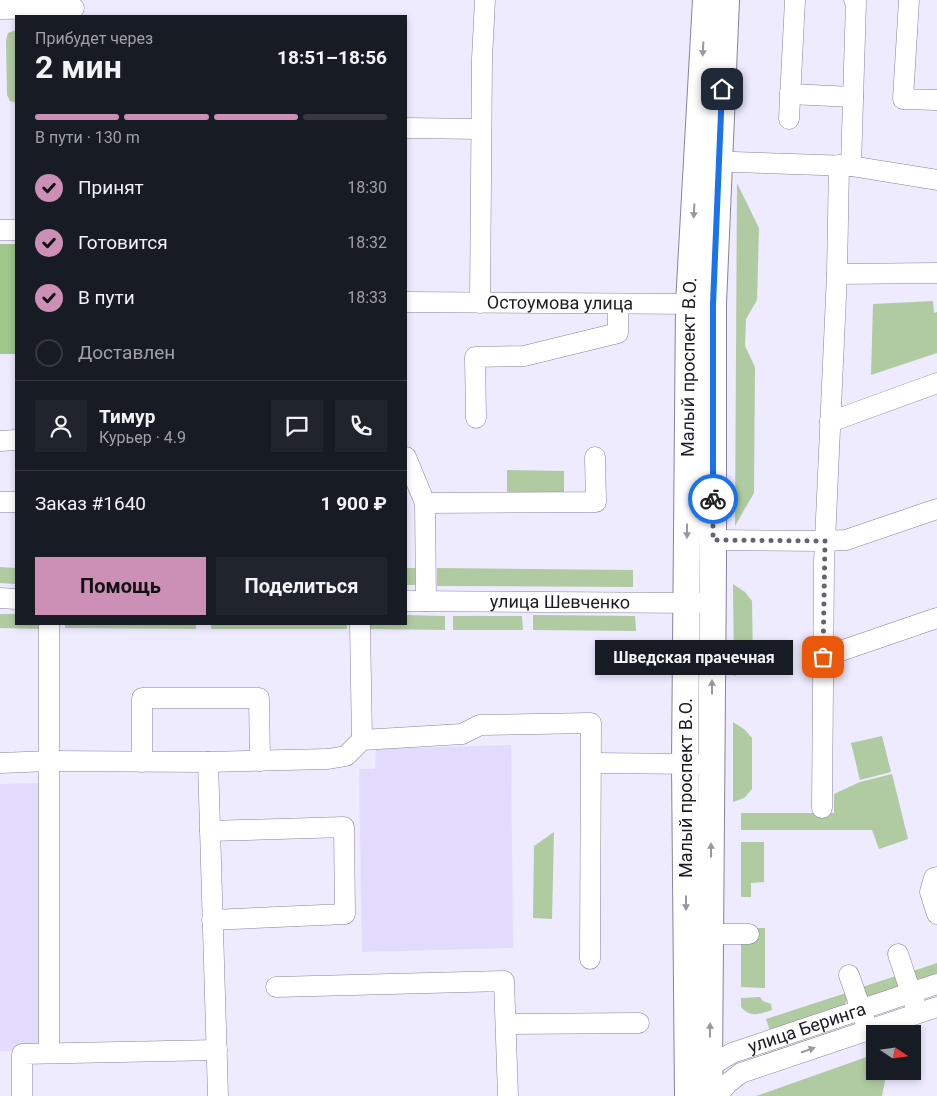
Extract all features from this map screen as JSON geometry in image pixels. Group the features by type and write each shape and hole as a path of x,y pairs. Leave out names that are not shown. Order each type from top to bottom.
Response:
{"main road":[{"name":"Малый проспект В.О.","path":"706,0 708,161 687,603 685,764 712,1096"},
{"name":"Малый проспект В.О.","path":"708,161 726,0"},
{"name":"Малый проспект В.О.","path":"688,1096 711,764 713,540 701,304"}],"street":[{"path":"480,303 482,59 485,0"},
{"path":"789,119 795,0"},
{"path":"822,808 825,541 837,274 845,166 853,96 856,2 854,0"},
{"path":"908,0 903,99 937,100"},
{"path":"0,9 74,8"},
{"path":"790,94 853,96"},
{"path":"407,128 481,129"},
{"path":"708,161 845,166 937,180"},
{"path":"0,230 15,230"},
{"path":"837,274 937,273"},
{"name":"Остоумова улица","path":"407,302 701,304"},
{"path":"476,418 475,357 524,356 618,334 618,304"},
{"path":"830,422 937,382"},
{"path":"0,441 15,440"},
{"path":"425,502 596,502 595,457"},
{"path":"407,459 425,502 416,601"},
{"path":"0,502 15,502"},
{"path":"713,540 846,540 937,509"},
{"path":"0,598 15,598"},
{"name":"улица Шевченко","path":"416,601 712,603"},
{"path":"823,657 937,618"},
{"path":"49,625 49,1054"},
{"path":"360,625 362,740"},
{"path":"142,762 142,698 259,698 260,761"},
{"path":"0,763 50,761 208,762 328,759 346,756 362,740 462,734 480,725 591,723 590,959"},
{"path":"208,762 218,1096"},
{"path":"592,763 711,764"},
{"path":"210,831 344,827 346,914 212,920"},
{"path":"937,877 934,878 930,892 937,914"},
{"path":"698,934 750,934"},
{"path":"898,954 918,1013"},
{"path":"850,975 866,1025"},
{"path":"276,987 504,981 508,1096"},
{"name":"улица Беринга","path":"709,1067 732,1054 937,984"},
{"path":"888,1001 894,1021"},
{"name":"улица Беринга","path":"882,1025 937,1007"},
{"path":"506,1024 640,1023"},
{"name":"улица Беринга","path":"717,1096 727,1084 741,1073 866,1031"},
{"path":"22,1096 22,1054 217,1050"},
{"path":"697,1096 709,1067"}],"shaded area":[{"path":"511,745 513,948 362,952 359,769 375,769 376,749"},
{"path":"41,783 42,1042 27,1050 0,1051 0,784"}],"green space":[{"path":"15,30 15,103 10,101 7,95 6,40 8,33"},
{"path":"737,183 759,228 757,300 746,319 745,346 755,367 754,493 735,526"},
{"path":"0,244 15,244 15,354 0,354"},
{"path":"933,301 934,313 937,312 937,353 871,375 873,304"},
{"path":"507,470 564,471 564,497 507,496"},
{"path":"0,567 15,568 15,584 0,583"},
{"path":"407,568 416,568 416,585 407,585"},
{"path":"437,568 633,570 633,587 437,586"},
{"path":"733,584 745,592 752,601 753,662 745,671 734,676"},
{"path":"0,614 15,614 15,625 44,625 44,629 0,628"},
{"path":"407,615 445,616 445,630 368,629 368,625 407,625"},
{"path":"533,615 635,616 636,631 533,630"},
{"path":"453,616 522,616 523,630 453,630"},
{"path":"65,625 196,625 196,629 65,628"},
{"path":"211,625 347,625 347,629 211,629"},
{"path":"733,722 744,729 752,738 752,789 744,798 733,802"},
{"path":"882,736 891,772 860,780 851,743"},
{"path":"892,774 908,839 879,849 872,830 741,830 741,813 834,813 834,794 860,782"},
{"path":"554,832 552,919 533,918 534,846"},
{"path":"741,842 764,842 764,882 751,883 751,897 741,897"},
{"path":"756,928 765,928 765,988 741,987 741,941 756,941"},
{"path":"937,963 937,973 930,977 916,979 910,972"},
{"path":"899,975 899,985 892,989 867,996 864,993 862,987"},
{"path":"846,993 848,998 844,1006 770,1031 766,1019"},
{"path":"760,997 763,1001 771,1004 772,1010 752,1014 741,1007 741,998"},
{"path":"866,1057 866,1080 885,1080 882,1096 756,1096"}],"way so far":[{"path":"713,499 713,540 825,541 823,657"}],"place":[{"name":"Шведская прачечная","path":"823,657"}],"route":[{"path":"713,499 713,304 722,89"}]}
